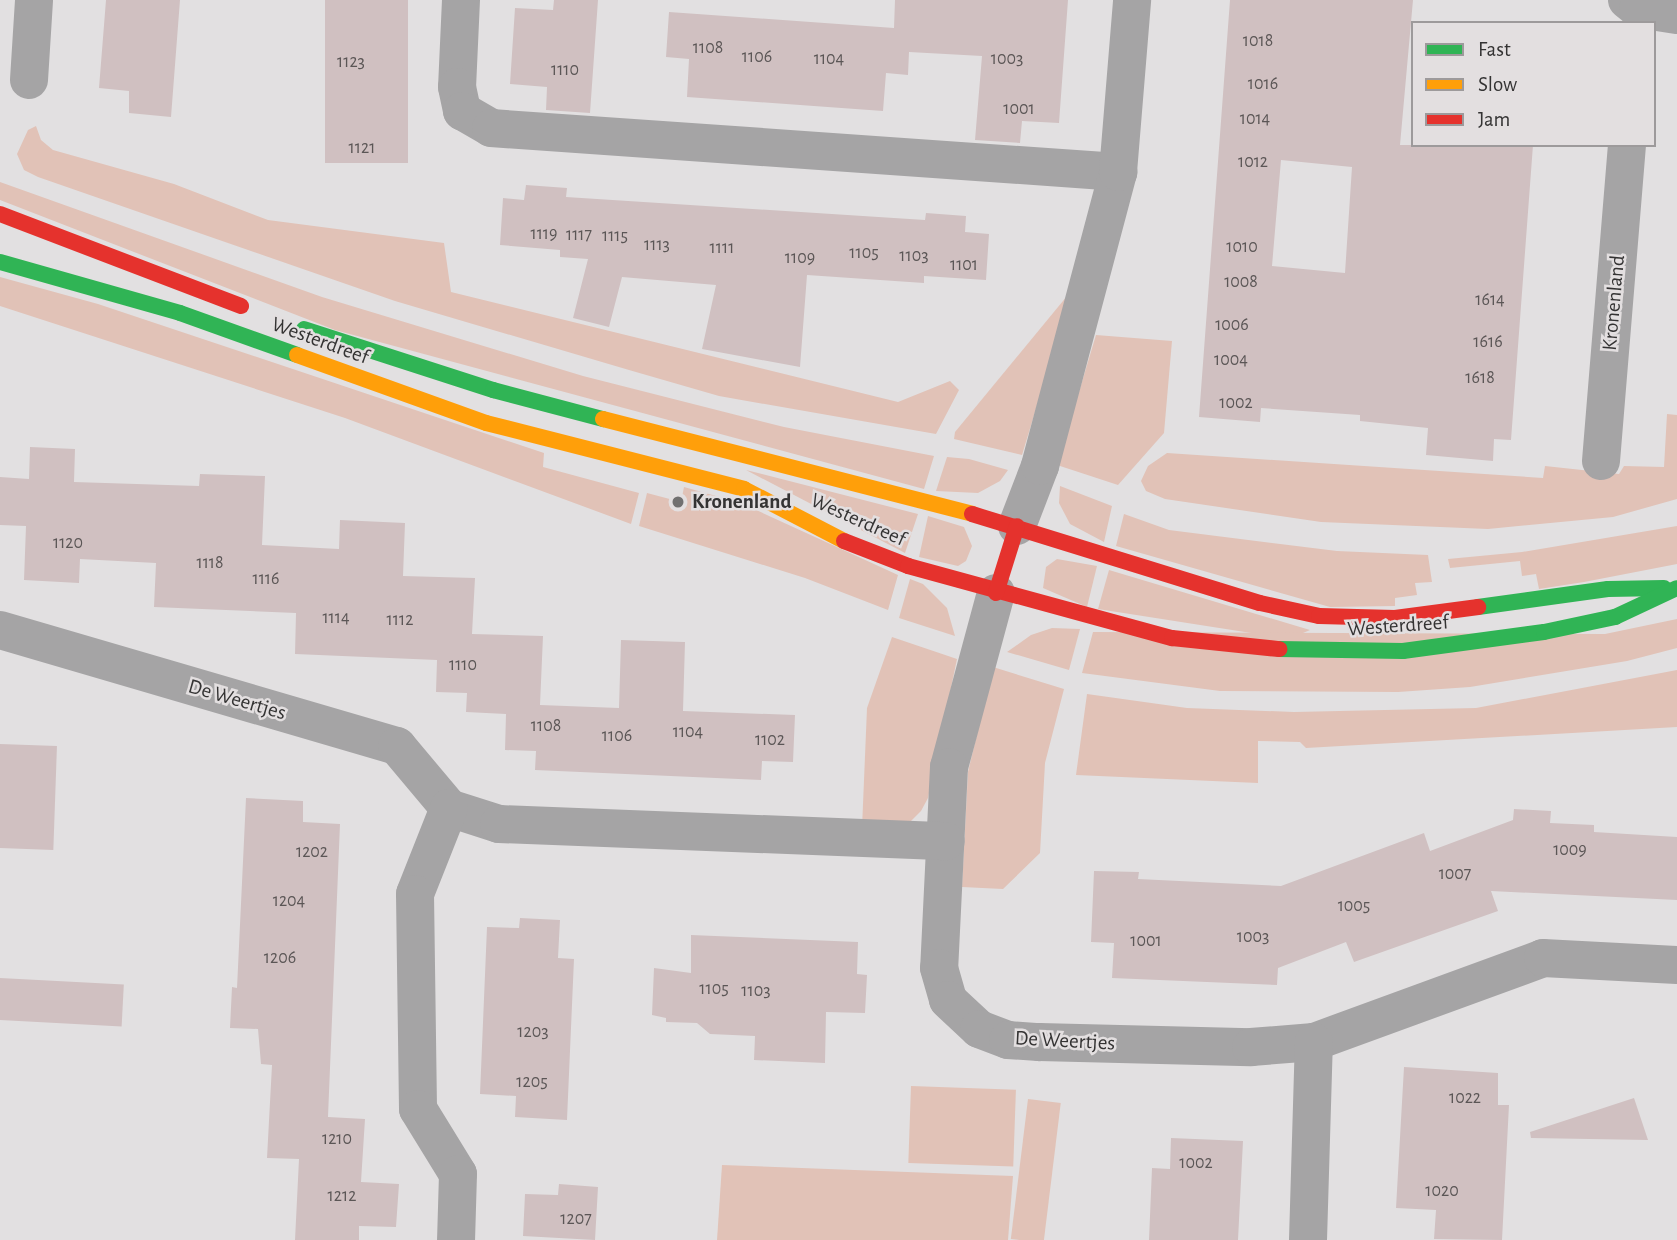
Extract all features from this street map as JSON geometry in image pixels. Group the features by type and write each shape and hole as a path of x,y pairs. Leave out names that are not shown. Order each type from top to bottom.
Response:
{"street":[{"path":"29,80 34,0"},
{"path":"461,0 457,87 462,111 491,128 1118,172"},
{"path":"996,593 1040,466 1118,172 1132,0"},
{"path":"1634,10 1677,15"},
{"name":"Kronenland","path":"1601,461 1627,147"},
{"name":"Westerdreef","path":"0,214 254,311"},
{"name":"Westerdreef","path":"0,262 180,313 486,423 744,489 853,545 996,593 1171,638 1296,652 1403,651 1544,632 1615,617 1677,588"},
{"name":"Westerdreef","path":"290,324 493,390 1017,526 1260,603 1319,616 1395,618 1608,589 1677,588"},
{"name":"De Weertjes","path":"996,593 949,767 939,968 948,1000 979,1029 1008,1040 1039,1042 1251,1047 1314,1042 1543,958 1677,965"},
{"name":"De Weertjes","path":"0,630 397,746 449,808"},
{"path":"456,1240 458,1174 418,1109 415,894 449,808 499,824 946,841"},
{"path":"1308,1240 1314,1042"}],"shaded area":[{"path":"36,126 41,140 53,150 174,184 268,220 444,243 451,292 898,402 950,381 959,390 936,434 719,396 395,301 38,177 24,170 17,154 28,130"},
{"path":"0,182 322,297 583,376 784,427 934,456 924,489 335,330 0,200"},
{"path":"0,277 98,304 544,453 543,467 639,493 631,524 345,418 0,306"},
{"path":"1072,290 1022,455 954,439 955,432"},
{"path":"1096,335 1172,341 1164,433 1118,485 1057,465"},
{"path":"1667,414 1677,415 1677,499 1613,517 1488,529 1321,522 1165,499 1146,491 1141,481 1148,466 1167,453 1543,478 1545,466 1619,474 1624,466 1664,467"},
{"path":"947,457 969,459 1008,470 1000,481 978,493 936,491"},
{"path":"746,470 918,514 905,553"},
{"path":"1060,486 1112,506 1104,542 1070,524 1059,503"},
{"path":"684,487 741,503 898,575 888,610 805,578 639,526 647,493 681,502"},
{"path":"1124,514 1169,530 1337,551 1428,555 1432,582 1415,583 1417,595 1395,598 1395,606 1330,607 1116,546"},
{"path":"928,516 964,527 972,546 966,561 958,566 919,557"},
{"path":"1677,526 1677,564 1539,589 1536,574 1522,576 1520,561 1450,568 1448,559 1522,552"},
{"path":"1057,559 1097,566 1087,607 1043,588 1046,567"},
{"path":"1109,570 1310,630 1289,639 1098,609"},
{"path":"910,579 923,584 947,608 955,636 899,618"},
{"path":"1677,619 1677,648 1627,661 1470,687 1398,692 1220,691 1082,673 1093,632 1605,634"},
{"path":"1052,628 1080,629 1069,670 1007,652 1031,635"},
{"path":"892,637 957,659 928,798 921,811 911,821 862,828 867,708"},
{"path":"993,667 1064,689 1045,763 1040,853 1003,889 962,887 968,772"},
{"path":"1677,670 1677,727 1306,748 1300,742 1258,741 1258,783 1076,775 1087,694 1187,708 1294,712 1476,708"},
{"path":"911,1086 1016,1090 1013,1167 908,1163"},
{"path":"1028,1099 1061,1103 1044,1240 1011,1239"},
{"path":"722,1165 1013,1176 1008,1240 717,1240"}],"building":[{"path":"106,0 180,0 171,117 129,113 129,91 99,88"},
{"path":"325,0 408,0 408,163 325,163"},
{"path":"554,0 598,0 590,113 546,110 547,87 510,84 515,8 553,10"},
{"path":"895,0 1068,0 1059,123 1022,121 1020,143 975,140 982,56 909,52 908,75 886,73 883,111 687,97 689,59 666,57 669,12 894,28"},
{"path":"1230,0 1413,0 1400,145 1533,147 1511,440 1494,439 1493,461 1426,455 1428,428 1360,421 1360,415 1261,408 1260,422 1199,417","holes":["1281,160 1352,167 1345,273 1272,266"]},
{"path":"526,185 567,188 566,197 925,220 926,213 966,216 965,232 989,234 986,280 924,276 924,283 807,275 800,367 702,349 716,285 622,277 609,327 573,318 588,259 560,257 560,250 500,245 503,198 524,200"},
{"path":"30,447 75,449 74,482 199,486 200,474 265,476 262,545 339,549 340,520 405,523 403,576 475,578 472,634 543,636 540,705 619,708 621,640 685,642 683,711 795,715 793,762 762,761 761,780 535,770 536,751 505,750 506,714 466,712 467,693 436,692 437,660 295,654 296,613 154,607 156,563 80,559 79,583 24,580 26,526 0,525 0,477 29,479"},
{"path":"0,744 57,746 53,850 0,848"},
{"path":"246,798 303,801 303,822 340,824 328,1117 365,1119 361,1182 399,1184 396,1227 359,1226 359,1240 295,1240 299,1159 267,1158 272,1065 261,1064 258,1029 230,1028 232,987 237,988"},
{"path":"1514,809 1551,811 1550,823 1594,825 1594,832 1677,837 1677,900 1491,891 1498,911 1354,962 1346,942 1278,968 1277,985 1112,978 1114,943 1091,942 1094,871 1139,872 1138,879 1281,886 1424,833 1430,851 1513,820"},
{"path":"520,918 560,920 558,958 574,959 567,1120 515,1117 516,1096 480,1094 487,927 519,928"},
{"path":"691,935 858,942 857,974 867,975 865,1013 826,1012 825,1063 754,1060 755,1036 710,1034 697,1023 666,1022 666,1018 652,1015 654,968 691,973"},
{"path":"0,978 124,984 122,1026 0,1020"},
{"path":"1404,1067 1498,1073 1498,1105 1509,1105 1502,1240 1434,1239 1436,1210 1396,1208"},
{"path":"1634,1098 1648,1140 1531,1138 1530,1132"},
{"path":"1171,1138 1243,1141 1238,1240 1149,1240 1152,1168 1170,1169"},
{"path":"559,1184 598,1187 595,1240 523,1236 525,1194 558,1195"}],"traffic: fast":[{"path":"0,262 180,313 297,355"},
{"path":"304,329 493,390 603,419"},
{"path":"1478,607 1608,589 1664,588"},
{"path":"1279,649 1403,651 1544,632 1615,617 1677,588"}],"traffic: slow":[{"path":"297,355 486,423 744,489 844,541"},
{"path":"603,419 972,514"}],"traffic: jam":[{"path":"0,214 241,306"},
{"path":"972,514 1260,603 1319,616 1395,618 1478,607"},
{"path":"996,593 1017,526"},
{"path":"844,541 908,566 1172,638 1279,649"}],"place":[{"name":"Kronenland","path":"678,502"}]}
